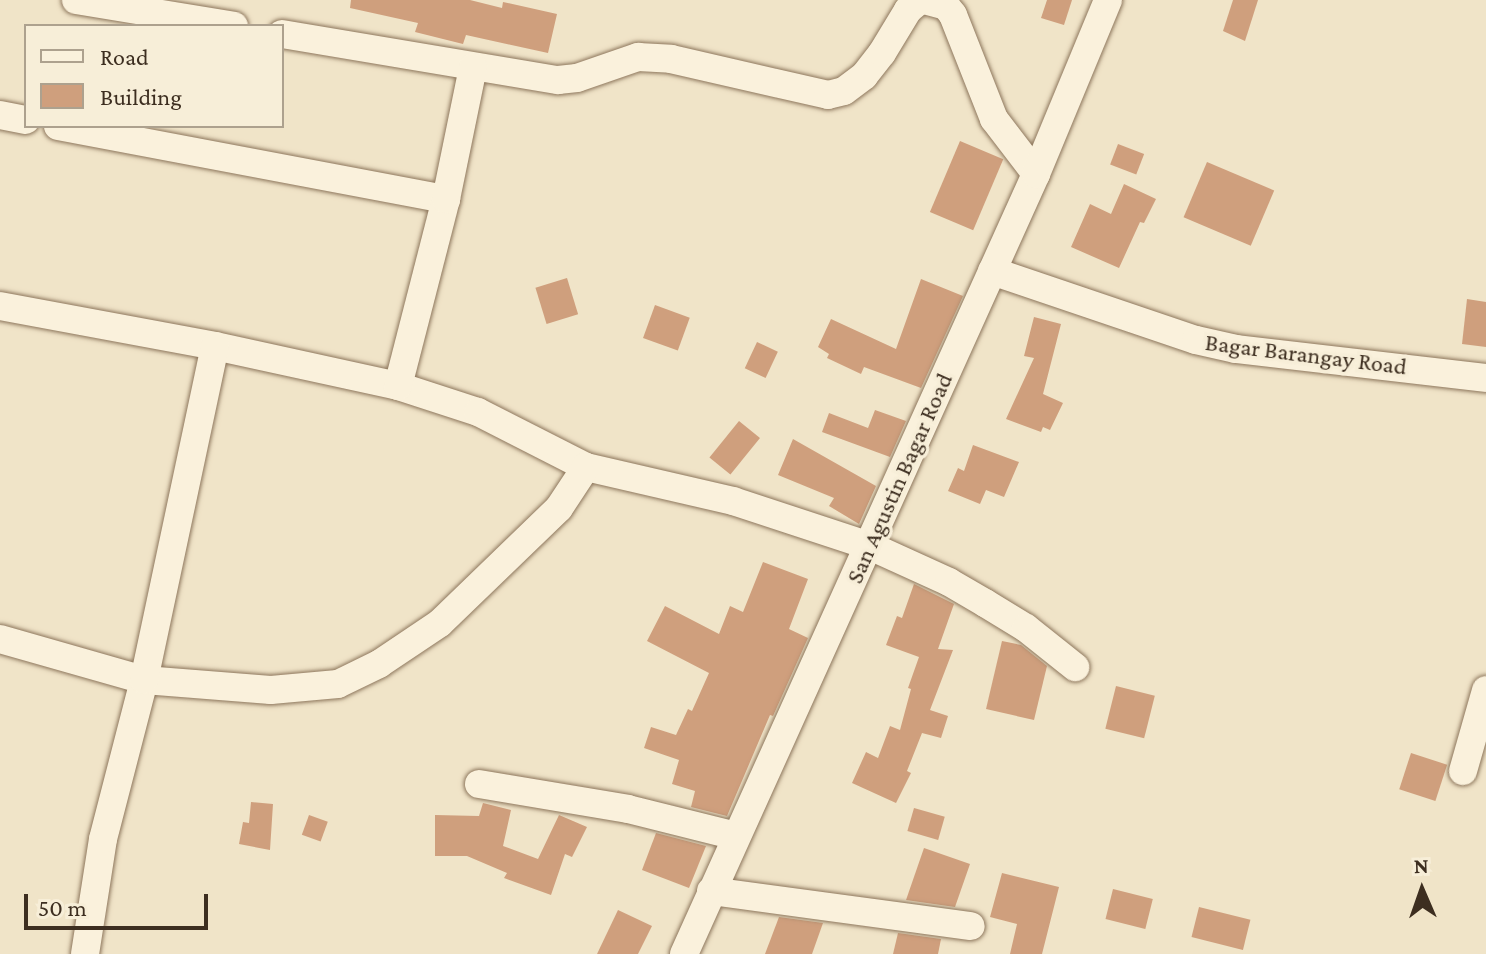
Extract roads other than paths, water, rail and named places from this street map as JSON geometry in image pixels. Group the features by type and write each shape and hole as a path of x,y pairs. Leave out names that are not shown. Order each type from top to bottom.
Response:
{"street":[{"path":"76,0 222,24"},
{"path":"284,34 558,80 577,78 638,57 671,59 828,95 844,91 864,76 908,10 922,0 946,6 953,15 994,119 1036,174"},
{"name":"San Agustin Bagar Road","path":"684,954 1036,174 1108,0"},
{"path":"398,386 446,199 473,68"},
{"path":"0,115 24,120"},
{"path":"69,128 446,199"},
{"name":"Bagar Barangay Road","path":"992,271 1196,340 1236,349 1486,378"},
{"path":"0,306 215,346 398,386 478,412 586,467 733,501 870,546 961,589 1026,628 1075,667"},
{"path":"85,954 103,839 144,680 215,346"},
{"path":"0,639 144,680 271,690 338,684 379,664 440,623 483,585 559,508 586,467"},
{"path":"1463,771 1486,690"},
{"path":"479,784 628,809 736,836"},
{"path":"711,891 971,926"}]}
